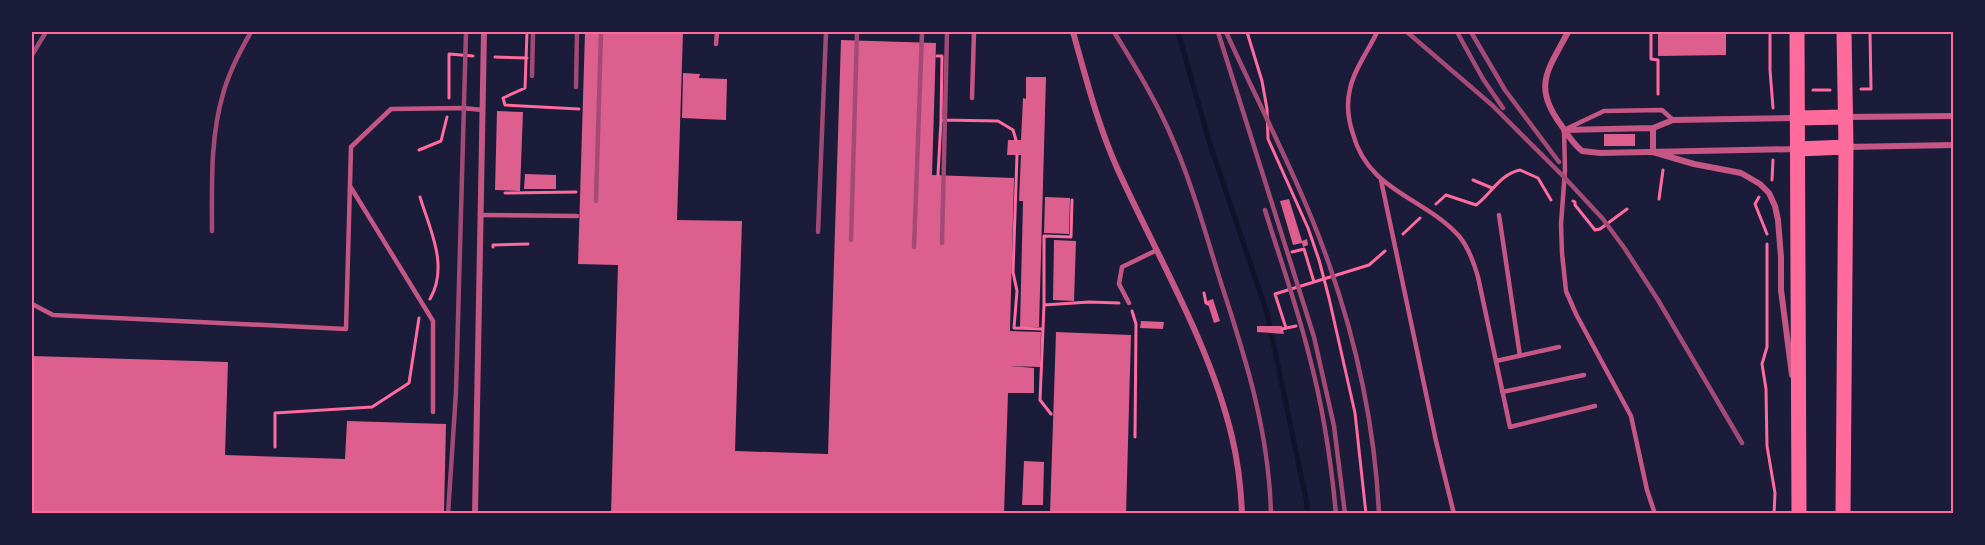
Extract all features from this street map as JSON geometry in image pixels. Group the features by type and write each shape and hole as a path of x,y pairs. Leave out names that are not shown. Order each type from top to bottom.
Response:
{"main road":[{"path":"1797,32 1799,513"},
{"path":"1843,513 1846,147 1844,32"},
{"path":"1798,118 1845,117"},
{"path":"1798,149 1846,147"}],"street":[{"path":"475,513 484,32"},
{"path":"1073,32 1103,134 1200,344 1225,410 1238,466 1242,513"},
{"path":"1568,32 1552,62 1544,89 1547,105 1564,130 1584,152 1653,153 1798,149"},
{"path":"1845,117 1953,116"},
{"path":"1564,130 1653,128 1673,120 1798,118"},
{"path":"1653,128 1653,153"},
{"path":"1846,147 1953,145"},
{"path":"1653,153 1742,173 1760,184 1773,199 1780,242 1780,290 1799,423"}],"lane":[{"path":"716,44 717,32"},
{"path":"972,98 974,32"},
{"path":"1377,32 1357,69 1347,104 1358,151 1364,162 1381,180 1447,226 1464,243 1478,277 1510,427 1595,406"},
{"path":"32,304 53,315 346,329 351,147 391,109 482,110"},
{"path":"1655,513 1647,490 1631,416 1566,291 1561,224 1565,170 1564,130 1604,111 1662,110 1673,120"},
{"path":"1381,180 1436,441 1454,513"},
{"path":"350,186 433,321 433,412"},
{"path":"480,215 577,216"},
{"path":"1499,215 1521,356"},
{"path":"1130,303 1119,284 1122,267 1157,250"},
{"path":"1496,362 1559,347"},
{"path":"1502,392 1584,375"}],"path":[{"path":"527,32 525,88 503,98 505,105 579,109"},
{"path":"1247,32 1262,81 1267,109 1268,139 1308,228 1329,298 1355,413 1366,513"},
{"path":"1652,32 1652,59 1658,60 1658,94"},
{"path":"1770,32 1773,99"},
{"path":"1772,90 1871,89 1870,32"},
{"path":"419,150 441,141 449,108 449,54 527,58"},
{"path":"938,175 941,120"},
{"path":"1017,155 1013,272 1017,291 1014,328 1043,329"},
{"path":"1772,182 1773,157"},
{"path":"1429,211 1446,195 1474,205 1514,171 1520,170 1532,174 1540,181 1551,200"},
{"path":"1659,199 1663,170"},
{"path":"1473,180 1492,188"},
{"path":"505,193 576,192"},
{"path":"1759,196 1755,204 1765,225 1767,244 1767,346 1762,363 1766,389 1767,446 1775,493 1774,513"},
{"path":"420,197 440,259 436,289 430,299"},
{"path":"1051,414 1040,400 1044,236 1071,237 1072,200"},
{"path":"1572,201 1575,201 1575,205 1595,230 1627,209"},
{"path":"1403,234 1420,219"},
{"path":"492,256 493,245 528,244"},
{"path":"1292,252 1304,249 1314,282"},
{"path":"1296,326 1284,328 1275,294 1369,265 1386,250"},
{"path":"1204,292 1208,304"},
{"path":"1044,305 1089,302 1130,303 1138,324 1135,437"},
{"path":"276,447 275,413 372,407 409,383 418,320 424,309"}],"building":[{"path":"585,32 683,32 677,220 742,221 735,451 828,454 841,40 936,43 932,175 1014,178 1010,331 1041,332 1040,367 1009,366 1034,368 1034,393 1008,393 1004,514 611,514 618,265 578,264"},
{"path":"1658,32 1726,32 1726,55 1658,56"},
{"path":"683,73 700,74 699,78 727,79 726,120 682,118"},
{"path":"1026,77 1046,77 1039,327 1020,327 1023,201 1019,201 1021,155 1007,155 1008,140 1021,140"},
{"path":"497,111 523,112 520,191 495,190"},
{"path":"1604,134 1635,134 1635,146 1604,146"},
{"path":"525,174 556,175 556,189 524,189"},
{"path":"1045,197 1070,198 1069,234 1044,233"},
{"path":"1289,199 1302,241 1307,239 1308,245 1303,247 1302,243 1293,245 1280,201"},
{"path":"1054,240 1076,241 1074,301 1053,300"},
{"path":"1213,299 1220,321 1214,323 1207,301"},
{"path":"1141,321 1164,322 1163,329 1140,328"},
{"path":"1257,326 1282,326 1284,334 1257,332"},
{"path":"1056,332 1131,335 1126,514 1050,514"},
{"path":"32,356 228,362 225,455 345,459 347,421 446,424 444,514 32,514"},
{"path":"1024,461 1044,462 1043,505 1022,505"}],"waterway":[{"path":"1178,32 1209,141 1267,313 1307,504 1307,514"}],"railway":[{"path":"32,55 46,32"},
{"path":"212,231 213,162 219,111 225,86 251,32"},
{"path":"448,514 456,392 466,32"},
{"path":"532,76 533,32"},
{"path":"576,87 577,32"},
{"path":"596,201 601,32"},
{"path":"818,232 826,32"},
{"path":"851,240 857,32"},
{"path":"914,247 922,32"},
{"path":"942,243 947,32"},
{"path":"1114,32 1163,118 1197,206 1255,396 1266,454 1271,514"},
{"path":"1218,32 1314,337 1334,426 1345,514"},
{"path":"1226,32 1306,205 1339,294 1356,356 1369,419 1379,514"},
{"path":"1407,32 1492,105 1603,219 1658,300 1742,443"},
{"path":"1457,32 1483,79 1503,108"},
{"path":"1471,32 1505,90 1559,162"},
{"path":"1265,210 1314,375 1326,434 1336,514"}]}
